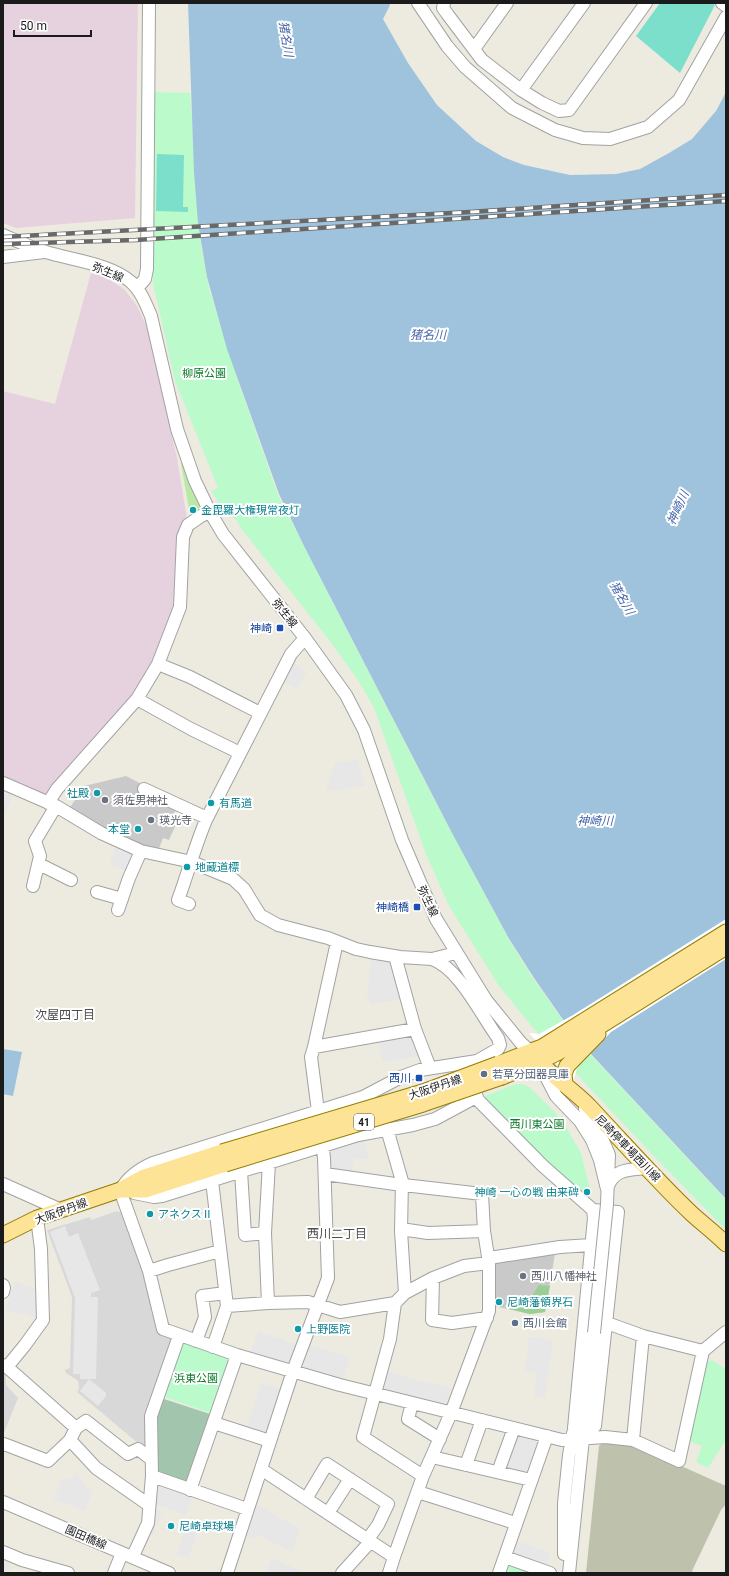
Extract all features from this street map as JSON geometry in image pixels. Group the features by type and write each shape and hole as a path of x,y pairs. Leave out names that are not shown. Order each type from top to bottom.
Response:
{"main road":[{"name":"大阪伊丹線","path":"540,1054 726,932"},
{"name":"大阪伊丹線","path":"3,1235 37,1218 120,1190 142,1178 224,1158 423,1092 500,1071 605,1024 726,947"},
{"path":"567,1081 570,1062 605,1024"},
{"name":"尼崎停車場西川線","path":"540,1054 693,1214 726,1244"}],"street":[{"path":"137,288 145,279 147,269 149,3"},
{"path":"444,3 443,8 482,60 521,90 542,103 559,111 569,110 646,3"},
{"path":"474,49 507,3"},
{"path":"521,90 584,3"},
{"path":"722,3 726,6"},
{"path":"419,4 447,46 465,67 512,108 555,130 583,138 610,139 648,127 679,100 726,17"},
{"name":"弥生線","path":"3,235 45,252 106,269 130,281 137,288 146,303 151,316 177,429 195,481 210,512 223,534 305,638 346,695 364,730 402,840 436,919 486,1000 521,1043 540,1054 556,1096 580,1121 592,1140 600,1160 607,1189"},
{"path":"3,257 45,252"},
{"path":"33,886 40,856 35,841 52,804 57,789 137,700 158,664 180,607 183,537 188,525 210,512"},
{"path":"180,901 197,840 207,818 291,654 305,638"},
{"path":"158,664 190,677 260,713"},
{"path":"137,700 240,753"},
{"path":"3,783 52,804 100,833 141,851 192,862 235,880 244,889 260,915 278,925 328,938 362,951 395,956 432,959 442,958 456,953"},
{"path":"144,789 207,818"},
{"path":"97,892 120,904 141,851"},
{"path":"39,864 70,880"},
{"path":"227,1573 293,1371 328,1278 323,1146 311,1057 337,942"},
{"path":"395,956 415,1029 430,1068"},
{"path":"120,1190 131,1175 153,1163 362,1097 401,1077 430,1068 478,1061 498,1049 500,1047 500,1043 484,1016 453,973 442,963 432,959"},
{"path":"314,1047 415,1029"},
{"path":"464,1064 476,1097 481,1104 532,1156 593,1210 618,1212 595,1426 584,1438"},
{"path":"567,1081 589,1113 599,1131 609,1155 606,1204 584,1438 569,1573"},
{"path":"120,1190 147,1196 162,1196 364,1133 419,1124 441,1117 476,1097"},
{"path":"387,1129 403,1185 401,1228 405,1293"},
{"path":"268,1303 265,1233 269,1163"},
{"path":"607,1189 611,1179 618,1173 626,1170 648,1168"},
{"path":"241,1171 245,1235 265,1233"},
{"path":"325,1174 482,1194 484,1231 489,1260 489,1311 451,1413 424,1476 389,1573"},
{"path":"212,1181 227,1306 213,1347"},
{"path":"3,1184 61,1210"},
{"path":"120,1190 148,1271 164,1329 179,1336 237,1355 374,1394 562,1440 573,1433"},
{"path":"562,1573 564,1546 564,1503 573,1433 594,1218 593,1210"},
{"path":"37,1218 41,1249 42,1320 25,1345 5,1366 76,1428"},
{"path":"401,1228 428,1234 484,1231"},
{"path":"227,1306 308,1302 340,1312 395,1303 405,1293 433,1278 464,1266 489,1260 560,1248 591,1245"},
{"path":"148,1271 220,1252"},
{"path":"433,1278 432,1320 452,1323 487,1318"},
{"path":"3,1285 3,1292"},
{"path":"196,1341 205,1317 202,1296 225,1294"},
{"path":"395,1303 390,1338 363,1437 424,1476"},
{"path":"607,1323 644,1336 703,1351"},
{"path":"573,1433 584,1438 605,1437 633,1440 679,1461 703,1351 726,1332"},
{"path":"114,1573 128,1555 148,1523 152,1476 152,1416 179,1336"},
{"path":"633,1440 644,1336"},
{"path":"190,1490 237,1355"},
{"path":"412,1403 408,1419 440,1439"},
{"path":"3,1446 4,1444 48,1461 70,1440 76,1428 86,1420 128,1454 138,1449 151,1459"},
{"path":"466,1465 482,1420"},
{"path":"214,1423 270,1441"},
{"path":"498,1472 514,1428"},
{"path":"499,1573 515,1522 546,1436"},
{"path":"70,1440 96,1468 149,1504"},
{"path":"432,1456 531,1480"},
{"path":"306,1499 327,1464 388,1504 369,1540 342,1573"},
{"path":"260,1469 394,1557"},
{"path":"152,1476 247,1509"},
{"path":"328,1513 350,1479"},
{"path":"418,1492 515,1522"},
{"name":"園田橋線","path":"3,1502 169,1573"},
{"path":"3,1552 22,1560 68,1573"},
{"path":"505,1557 550,1573"}],"shaded area":[{"path":"3,3 138,3 135,218 16,228 3,223"},
{"path":"660,3 713,3 715,5 680,73 636,36"},
{"path":"157,154 184,155 183,207 188,207 188,212 156,211"},
{"path":"91,273 107,278 124,289 137,306 147,327 177,458 187,519 174,609 150,667 132,697 45,797 3,777 3,391 55,404"},
{"path":"293,662 307,673 296,688 284,682"},
{"path":"358,759 365,786 326,792 335,763"},
{"path":"126,776 140,783 138,790 177,806 172,819 177,822 169,840 163,838 158,851 120,837 69,809 84,786"},
{"path":"3,787 14,791 5,814 3,813"},
{"path":"117,845 137,852 129,872 109,865"},
{"path":"371,958 390,959 402,999 371,1005 367,998"},
{"path":"410,1034 417,1038 420,1056 382,1062 378,1039"},
{"path":"364,1139 369,1159 354,1158 351,1173 330,1170 327,1153 330,1147"},
{"path":"117,1211 121,1213 147,1283 158,1333 172,1337 173,1342 150,1447 145,1449 77,1392 79,1389 78,1381 65,1372 65,1370 70,1368 72,1297 47,1230 90,1217 91,1220"},
{"path":"65,1226 69,1237 78,1233 100,1290 91,1293 91,1297 98,1297 96,1379 80,1379 80,1374 73,1374 75,1298 50,1232"},
{"name":"西川八幡神社","path":"555,1254 545,1312 530,1314 494,1306 494,1266 496,1261"},
{"path":"15,1281 37,1289 38,1315 35,1318 23,1313 21,1316 5,1310"},
{"path":"258,1331 298,1345 290,1367 250,1353"},
{"path":"529,1337 553,1340 545,1398 534,1396 537,1373 525,1371"},
{"path":"310,1345 350,1357 343,1380 303,1368"},
{"path":"3,1369 6,1370 6,1385 18,1398 3,1435"},
{"path":"383,1369 416,1380 451,1388 446,1406 378,1389"},
{"path":"89,1379 106,1393 106,1396 98,1406 80,1391"},
{"path":"261,1383 281,1389 266,1435 246,1429"},
{"path":"522,1434 537,1440 540,1446 529,1473 521,1474 503,1467 515,1435"},
{"path":"603,1443 632,1444 726,1486 726,1504 721,1510 692,1571 693,1573 586,1573 599,1446"},
{"path":"76,1473 86,1487 93,1490 85,1511 54,1499 62,1478 68,1480"},
{"path":"156,1481 194,1494 186,1515 153,1503"},
{"path":"257,1504 300,1529 292,1552 257,1535 255,1539 245,1535"},
{"path":"153,1508 162,1512 153,1535 148,1533"},
{"path":"190,1517 202,1521 188,1558 176,1554"},
{"path":"515,1540 551,1553 545,1568 509,1554"},
{"path":"3,1556 18,1564 10,1564 10,1571 3,1571"},
{"path":"272,1558 303,1572 303,1573 265,1573"}],"green space":[{"name":"柳原公園","path":"152,92 190,93 201,244 209,288 237,378 278,495 436,803 508,938 532,977 562,1019 591,1055 726,1200 726,1230 534,1029 499,986 449,906 426,854 374,708 358,680 329,640 240,527 238,522 221,506 211,491 218,488 175,381 153,283"},
{"path":"181,463 200,507 197,512 193,507 189,509"},
{"name":"西川東公園","path":"516,1084 528,1086 553,1110 565,1125 581,1153 591,1194 585,1197 531,1149 483,1097"},
{"path":"539,1285 550,1286 545,1312 530,1314 505,1308 508,1303 528,1302"},
{"name":"浜東公園","path":"181,1341 231,1359 213,1414 162,1396"},
{"path":"712,1360 726,1369 726,1440 708,1468 696,1462 702,1446 688,1441 707,1362"},
{"path":"161,1398 213,1415 190,1483 156,1475 155,1416"},
{"path":"510,1564 532,1573 500,1573 503,1566"}],"water":[{"path":"188,3 389,3 390,5 383,19 408,63 437,105 476,141 503,157 524,165 570,175 616,174 640,169 692,139 716,111 726,92 726,1199 591,1054 564,1021 508,937 452,833 305,548 279,494 227,349 207,277 198,223 194,172"},
{"path":"3,1049 22,1052 13,1096 3,1094"}],"pier":[{"path":"726,919 726,959 611,1032 578,1066 573,1081 529,1033 539,1034 573,1015"}],"railway":[{"path":"3,237 470,212 726,195"},
{"path":"3,244 136,240 726,201"}],"place":[{"name":"金毘羅大権現常夜灯","path":"193,510"},
{"name":"神崎","path":"280,628"},
{"name":"社殿","path":"97,793"},
{"name":"須佐男神社","path":"105,800"},
{"name":"有馬道","path":"211,803"},
{"name":"瑛光寺","path":"151,820"},
{"name":"本堂","path":"138,829"},
{"name":"地蔵道標","path":"187,867"},
{"name":"神崎橋","path":"417,907"},
{"name":"若草分団器具庫","path":"484,1074"},
{"name":"西川","path":"419,1078"},
{"name":"神崎 一心の戦 由来碑","path":"587,1192"},
{"name":"アネクスⅡ","path":"150,1214"},
{"name":"西川八幡神社","path":"523,1276"},
{"name":"尼崎藩領界石","path":"499,1302"},
{"name":"西川会館","path":"515,1323"},
{"name":"上野医院","path":"298,1329"},
{"name":"尼崎卓球場","path":"171,1526"}],"district":[{"name":"次屋四丁目","path":"65,1015"},
{"name":"西川二丁目","path":"337,1234"}],"water label":[{"name":"猪名川","path":"286,39"},
{"name":"猪名川","path":"428,335"},
{"name":"神崎川","path":"678,508"},
{"name":"猪名川","path":"622,598"},
{"name":"神崎川","path":"595,821"}]}
